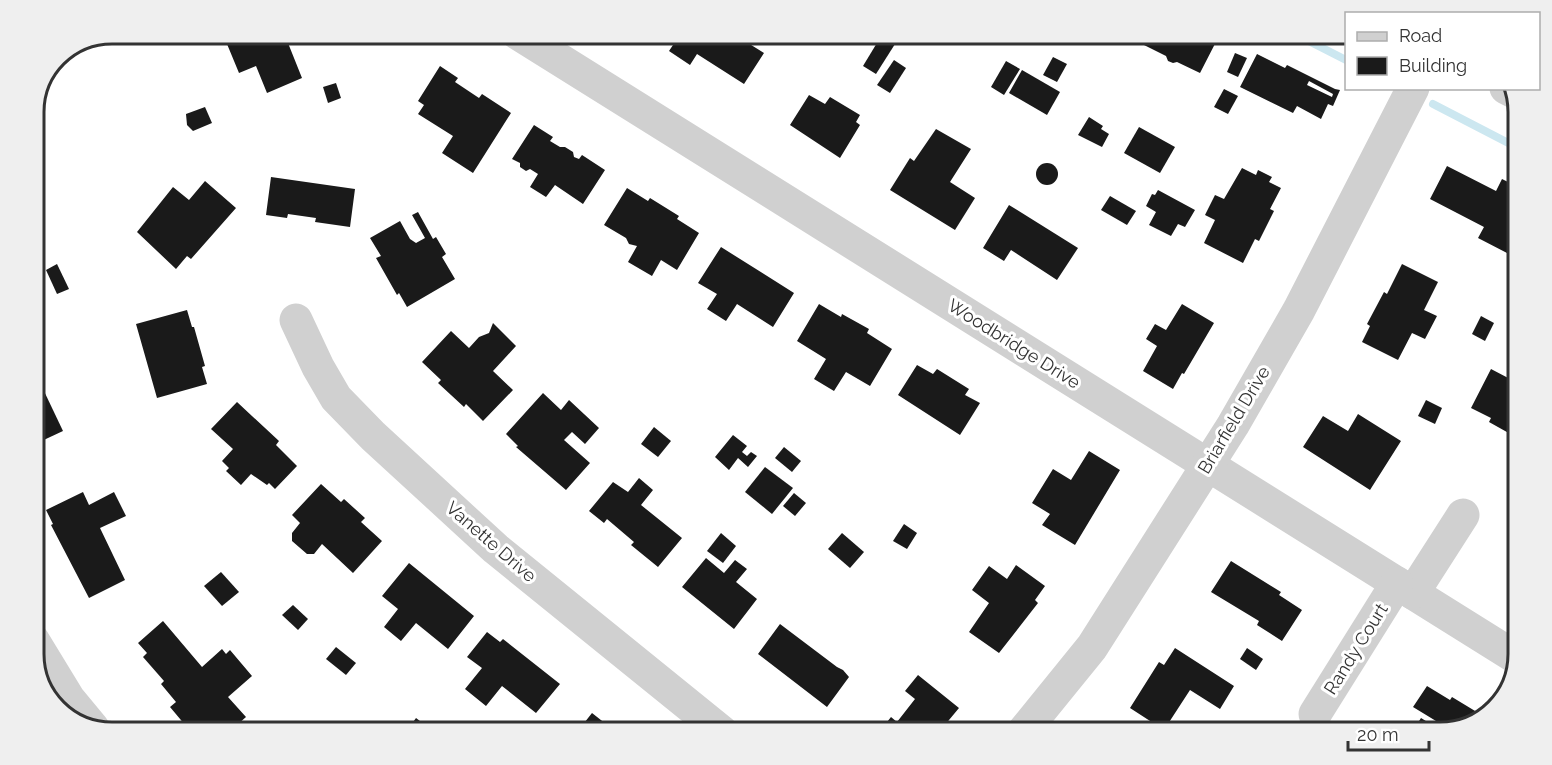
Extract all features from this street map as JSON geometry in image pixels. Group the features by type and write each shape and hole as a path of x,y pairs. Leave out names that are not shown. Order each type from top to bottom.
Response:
{"street":[{"name":"Woodbridge Drive","path":"535,44 1508,652"},
{"name":"Briarfield Drive","path":"1031,722 1092,647 1207,465 1299,310 1412,90"},
{"name":"Vanette Drive","path":"296,320 318,367 336,398 373,436 496,549 711,722"},
{"name":"Randy Court","path":"1314,714 1405,588 1463,515"},
{"path":"45,665 83,716"}],"building":[{"path":"227,44 288,44 302,78 267,93 256,66 239,73"},
{"path":"674,44 750,44 764,53 744,84 697,54 690,65 669,51"},
{"path":"876,44 895,44 876,74 863,66"},
{"path":"1142,44 1215,44 1200,73 1177,62 1168,61 1166,56"},
{"path":"1235,53 1247,58 1238,77 1227,72"},
{"path":"1257,54 1285,68 1287,65 1340,90 1333,106 1328,104 1321,119 1297,106 1293,113 1240,87","holes":["1309,81 1333,94 1332,97 1307,85"]},
{"path":"1053,57 1067,64 1057,82 1043,75"},
{"path":"894,60 906,68 890,93 877,85"},
{"path":"1006,61 1020,69 1004,95 991,87"},
{"path":"440,66 458,78 455,82 479,98 482,94 511,113 473,173 442,153 453,136 418,114 424,105 418,101"},
{"path":"1022,70 1060,92 1047,115 1009,93"},
{"path":"336,83 341,98 328,103 323,87"},
{"path":"1224,89 1238,96 1228,114 1214,107"},
{"path":"809,95 825,104 830,97 860,115 856,122 860,125 840,158 790,125"},
{"path":"205,107 212,123 193,131 187,125 186,114"},
{"path":"1089,117 1103,126 1101,129 1109,134 1102,147 1078,135"},
{"path":"534,125 553,137 550,141 573,152 574,157 579,159 582,155 605,170 583,204 555,185 546,197 530,187 538,174 530,169 526,171 520,167 520,163 512,159"},
{"path":"1139,127 1175,147 1160,173 1124,153"},
{"path":"936,129 971,149 950,182 975,198 955,230 890,190 910,158 914,161"},
{"path":"1047,163 1055,166 1058,174 1055,182 1047,185 1039,182 1036,174 1039,166"},
{"path":"1447,166 1496,191 1502,179 1508,182 1507,253 1478,238 1484,227 1430,199"},
{"path":"1242,168 1256,175 1258,170 1272,177 1269,182 1281,188 1270,209 1274,211 1259,241 1255,239 1243,263 1204,243 1215,220 1205,215 1215,195 1224,199"},
{"path":"271,177 355,189 350,227 315,222 316,218 288,214 287,218 266,215"},
{"path":"205,181 236,208 191,259 187,256 176,269 137,232 173,187 189,200"},
{"path":"627,188 648,201 650,198 679,216 677,219 699,233 677,270 661,260 652,276 628,262 637,246 629,244 626,238 604,225"},
{"path":"1158,190 1195,210 1185,227 1178,224 1171,236 1149,225 1156,212 1146,206 1152,194 1155,195"},
{"path":"1110,196 1136,211 1127,225 1101,210"},
{"path":"1009,205 1078,248 1057,280 1011,250 1004,261 983,248"},
{"path":"418,212 433,239 436,237 446,254 442,257 455,279 407,307 399,293 397,295 376,258 381,256 370,238 400,221 410,239 416,243 425,238 412,215"},
{"path":"721,247 794,293 773,327 737,304 726,321 707,309 717,294 698,283"},
{"path":"57,264 69,289 57,294 46,270"},
{"path":"1402,264 1438,282 1424,310 1437,316 1425,339 1412,333 1398,360 1362,342 1370,326 1367,324 1384,292 1387,294"},
{"path":"819,304 869,329 867,333 892,349 870,386 846,372 834,391 814,379 826,359 797,341"},
{"path":"1182,304 1214,323 1173,389 1143,371 1157,346 1146,339 1155,324 1166,330"},
{"path":"187,310 205,366 202,367 207,384 157,398 136,324"},
{"path":"1481,316 1494,323 1485,341 1472,334"},
{"path":"493,323 516,346 493,371 513,390 483,421 466,404 464,407 438,383 441,380 422,362 451,331 469,348 479,337 489,333"},
{"path":"917,365 933,374 937,369 969,389 965,395 980,403 960,435 898,395"},
{"path":"1491,369 1508,378 1508,433 1489,422 1491,418 1471,408"},
{"path":"44,391 63,431 44,440"},
{"path":"543,393 561,410 569,400 599,428 585,444 572,432 564,440 590,463 566,490 516,447 518,446 506,434"},
{"path":"1426,400 1442,408 1435,424 1418,416"},
{"path":"237,402 279,441 276,445 297,466 275,489 269,483 267,485 251,474 241,485 226,471 229,468 222,461 233,449 211,429"},
{"path":"1358,414 1401,441 1370,490 1303,447 1323,416 1348,431"},
{"path":"654,427 671,441 658,457 641,444"},
{"path":"733,435 747,446 742,452 747,456 751,452 757,456 748,467 738,458 729,470 715,457"},
{"path":"784,447 801,461 792,472 775,458"},
{"path":"1089,451 1120,470 1075,545 1042,525 1050,514 1032,503 1053,469 1071,480"},
{"path":"765,467 793,488 772,514 745,492"},
{"path":"639,478 653,490 641,505 682,538 658,567 631,545 634,542 607,519 604,523 589,511 613,482 628,492"},
{"path":"321,484 341,502 344,499 365,518 361,522 382,541 353,573 322,544 314,554 307,554 292,541 292,533 300,523 292,515"},
{"path":"83,492 89,505 114,492 126,516 100,528 125,580 89,598 51,525 53,524 46,510"},
{"path":"794,493 806,503 795,516 783,506"},
{"path":"904,524 917,533 907,549 893,541"},
{"path":"721,533 736,546 723,563 707,551"},
{"path":"842,533 864,552 850,568 828,549"},
{"path":"706,558 724,573 735,560 747,569 736,582 757,599 734,629 682,587"},
{"path":"1231,561 1281,592 1279,595 1302,610 1282,641 1257,625 1259,621 1211,592"},
{"path":"409,563 474,616 448,649 416,623 401,641 384,627 398,609 382,596"},
{"path":"1016,565 1045,586 1035,600 1038,603 999,653 969,632 989,603 972,590 989,566 1007,579"},
{"path":"221,572 239,592 222,606 204,586"},
{"path":"293,605 308,619 298,630 282,615"},
{"path":"163,621 202,667 222,649 226,654 230,650 252,676 228,697 246,717 240,722 183,722 170,707 176,702 161,684 164,681 143,657 147,653 138,643"},
{"path":"780,624 843,670 849,677 827,707 758,654"},
{"path":"487,632 500,642 503,639 560,684 536,713 502,686 486,706 465,689 482,668 467,657"},
{"path":"336,647 356,663 346,675 326,659"},
{"path":"1175,648 1234,686 1220,709 1190,690 1169,722 1152,722 1130,708 1159,662 1164,665"},
{"path":"1247,648 1263,659 1256,670 1240,659"},
{"path":"918,675 959,708 947,722 897,722 915,699 905,691"},
{"path":"1427,686 1476,711 1462,718 1436,722 1413,707"},
{"path":"592,713 603,722 585,722"},
{"path":"891,717 897,722 887,722"}],"waterway":[{"path":"1315,44 1345,59"},
{"path":"1433,104 1508,143"}]}
